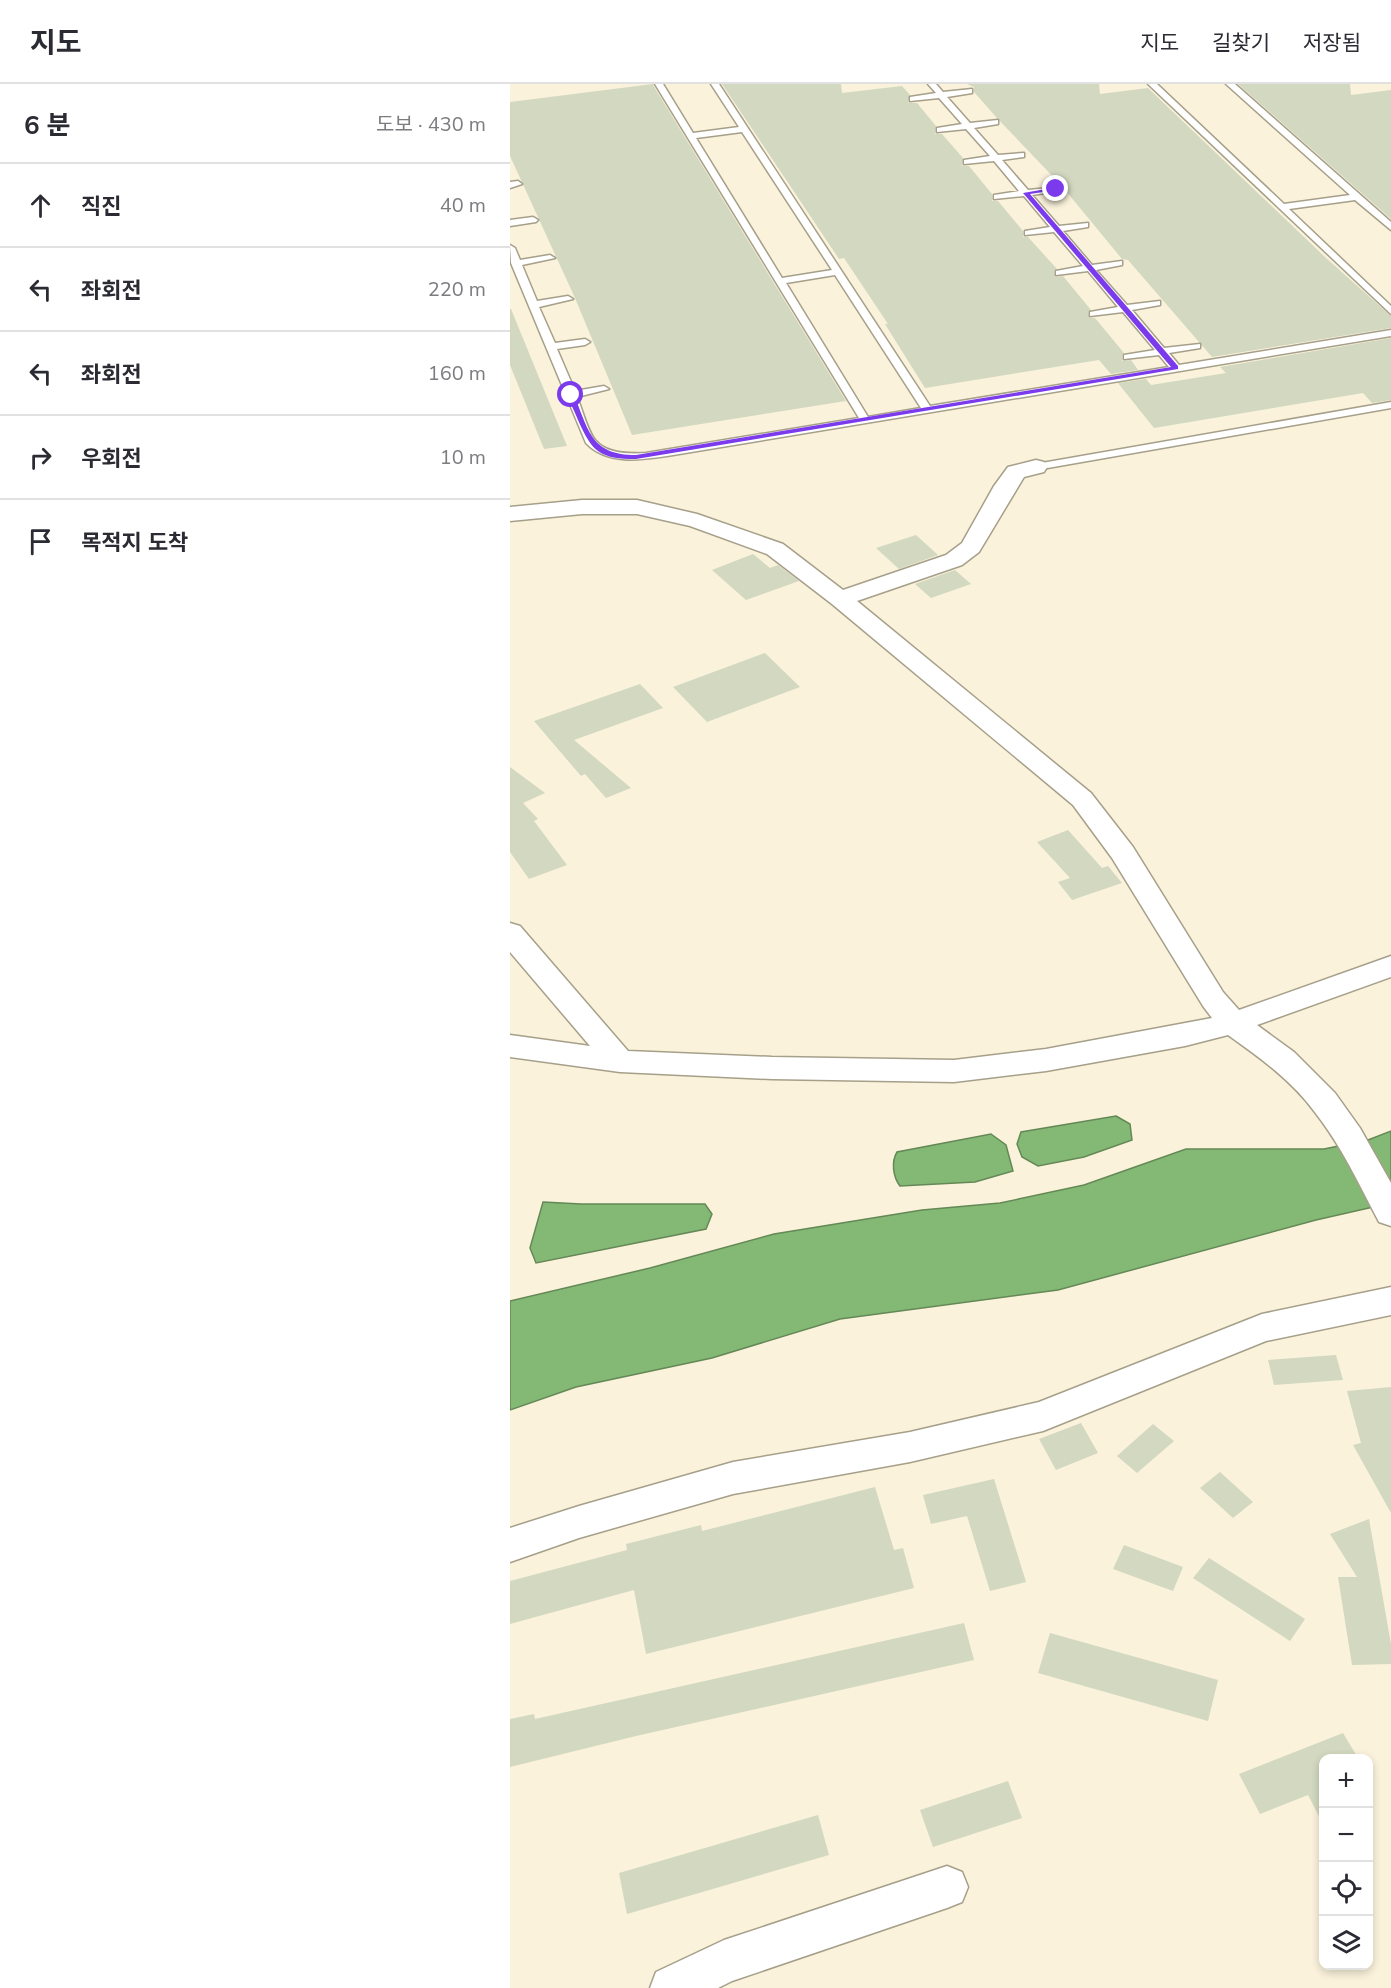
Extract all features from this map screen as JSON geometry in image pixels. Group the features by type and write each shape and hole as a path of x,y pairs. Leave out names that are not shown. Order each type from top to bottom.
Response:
{"street":[{"path":"840,599 954,560 971,547 1005,486 1016,472 1036,467"},
{"path":"510,514 582,507 637,507 697,520 775,549 840,599 1082,799 1124,853 1213,999 1233,1023 1283,1060 1324,1101 1349,1136 1391,1213"},
{"path":"510,933 620,1061"},
{"path":"510,1046 620,1061 772,1068 954,1071 1046,1060 1185,1035 1233,1023 1391,966"},
{"path":"510,1545 579,1522 733,1478 910,1448 1043,1416 1262,1328 1391,1301"},
{"path":"672,1988 724,1962 947,1887"}],"lane":[{"path":"659,84 864,420"},
{"path":"715,84 927,409"},
{"path":"932,84 1176,368"},
{"path":"1152,84 1391,310"},
{"path":"1230,84 1391,227"},
{"path":"913,99 969,92"},
{"path":"940,130 995,122"},
{"path":"691,136 744,129"},
{"path":"967,162 1021,155"},
{"path":"997,197 1056,189"},
{"path":"1283,207 1356,197"},
{"path":"510,224 533,220"},
{"path":"1028,233 1085,225"},
{"path":"510,248 591,443 603,452 618,457 666,453 1391,333"},
{"path":"516,263 550,258"},
{"path":"1059,273 1119,263"},
{"path":"779,281 839,272"},
{"path":"533,305 568,299"},
{"path":"1093,314 1157,303"},
{"path":"551,347 585,342"},
{"path":"1128,357 1196,346"},
{"path":"571,395 604,390"},
{"path":"1036,467 1391,405"}],"shaded area":[{"path":"1116,1116 1130,1124 1132,1140 1084,1157 1038,1166 1022,1157 1017,1144 1021,1132"},
{"path":"1391,1131 1391,1203 1316,1220 1058,1290 840,1319 712,1358 576,1387 510,1410 510,1301 650,1268 774,1234 922,1210 1000,1203 1084,1185 1186,1149 1324,1149 1368,1140"},
{"path":"991,1134 1006,1145 1013,1171 975,1182 900,1186 894,1174 893,1165 897,1152"},
{"path":"543,1202 705,1204 712,1214 706,1229 536,1263 530,1248"}],"building":[{"path":"653,84 846,401 632,435 575,298 510,156 510,102"},
{"path":"722,84 841,84 842,93 902,86 910,95 908,103 917,103 936,126 935,134 942,134 963,158 962,166 969,166 992,194 992,201 998,201 1023,231 1023,237 1028,237 1057,269 1054,271 1055,277 1063,276 1091,310 1088,312 1089,318 1095,318 1124,353 1122,361 1131,360 1138,370 1111,374 1099,360 925,388 885,324 888,324 844,258 839,259"},
{"path":"967,84 1099,84 1100,94 1148,88 1325,257 1391,316 1391,328 1212,357 1128,260 1122,259 1061,185 974,92 974,87"},
{"path":"1238,84 1350,84 1351,95 1391,90 1391,219"},
{"path":"510,309 567,446 544,449 510,365"},
{"path":"1391,338 1391,400 1372,403 1363,393 1154,428 1118,383 1146,379 1151,385 1226,373 1220,367"},
{"path":"916,535 938,555 899,569 876,548"},
{"path":"753,554 770,568 778,565 799,581 746,600 712,570"},
{"path":"955,570 971,584 931,598 915,584"},
{"path":"765,653 800,687 707,722 673,687"},
{"path":"640,684 663,708 574,740 631,788 606,798 585,774 581,776 534,721"},
{"path":"510,767 545,793 523,803 538,819 534,821 567,865 529,879 510,852"},
{"path":"1068,830 1102,868 1108,866 1122,883 1072,900 1058,882 1070,878 1037,842"},
{"path":"1336,1355 1343,1380 1274,1385 1268,1360"},
{"path":"1391,1387 1391,1513 1353,1445 1361,1443 1347,1391"},
{"path":"1081,1423 1098,1453 1056,1470 1039,1439"},
{"path":"1153,1424 1174,1441 1137,1473 1117,1456"},
{"path":"1220,1472 1253,1502 1233,1518 1200,1488"},
{"path":"994,1479 1026,1582 990,1591 967,1516 931,1524 923,1495"},
{"path":"875,1487 894,1550 903,1548 914,1588 646,1654 634,1590 510,1624 510,1581 627,1550 626,1544 701,1525 702,1531"},
{"path":"1369,1519 1391,1644 1391,1664 1352,1665 1338,1577 1357,1577 1330,1534"},
{"path":"1124,1545 1183,1567 1173,1591 1113,1569"},
{"path":"1209,1558 1305,1619 1290,1641 1193,1578"},
{"path":"964,1623 974,1660 636,1736 510,1767 510,1719 534,1714 535,1719"},
{"path":"1050,1633 1218,1680 1208,1721 1038,1673"},
{"path":"1343,1733 1356,1754 1319,1754 1319,1816 1308,1795 1260,1814 1239,1774"},
{"path":"1008,1781 1022,1818 933,1847 920,1810"},
{"path":"818,1815 829,1855 627,1914 619,1873"}],"route":[{"path":"571,395 591,443 603,452 618,457 636,457 1176,368 1026,193 1056,189"}]}
